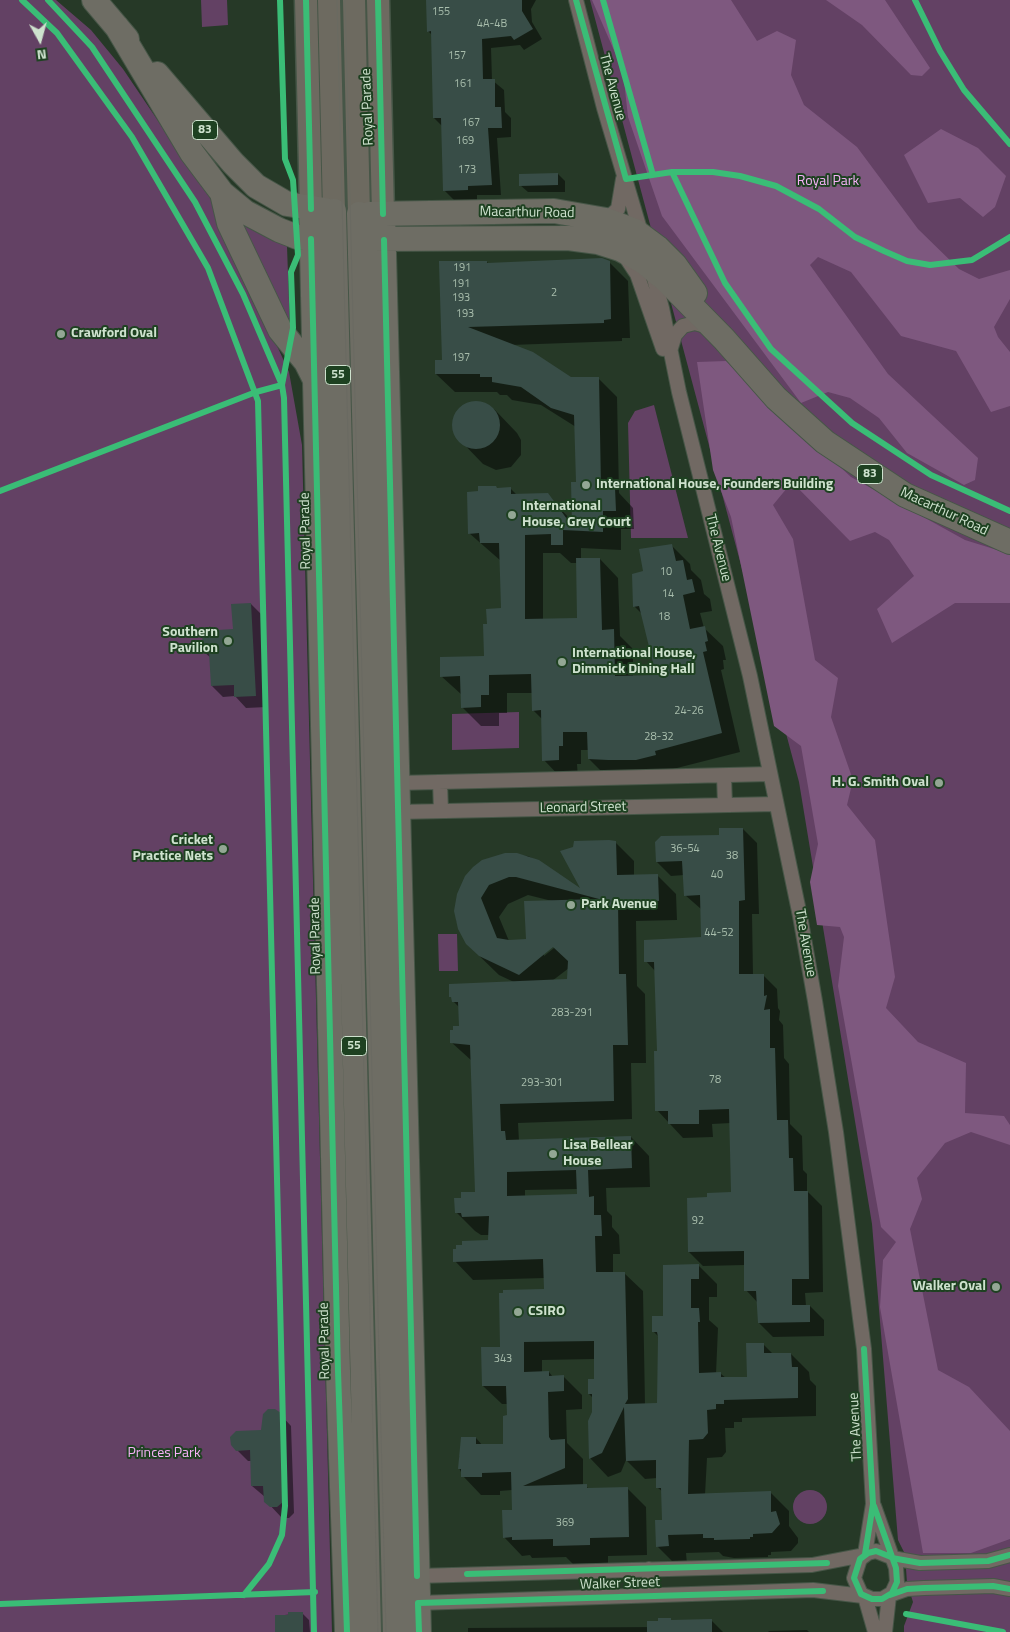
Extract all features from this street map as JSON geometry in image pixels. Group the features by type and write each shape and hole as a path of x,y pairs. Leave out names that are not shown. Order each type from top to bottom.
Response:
{"highway":[{"name":"83","path":"94,0 248,179 270,196 287,204 322,210"},
{"name":"83","path":"117,27 192,152 222,193 262,222 298,237 335,239"},
{"path":"222,193 227,219 280,330 306,362 314,379"},
{"name":"Macarthur Road","path":"322,210 359,214 554,211 606,220 623,225 642,236 675,265 720,335"},
{"name":"Royal Parade","path":"322,210 311,239 320,615 336,773 338,834 356,1101 362,1370 357,1587 348,1632"},
{"name":"Royal Parade","path":"322,210 335,239 344,615 336,773 348,800 338,834 332,1102 338,1371 357,1587 369,1632"},
{"name":"Royal Parade","path":"359,214 395,1632"},
{"name":"Royal Parade","path":"383,214 419,1632"},
{"path":"568,238 591,230 606,220"},
{"path":"642,236 651,268"},
{"name":"Macarthur Road","path":"335,239 568,238 598,242 620,249 651,268 720,335 799,420 850,460 905,495 1010,542"},
{"path":"365,452 389,451"},
{"path":"320,615 344,615"},
{"path":"373,799 397,783"},
{"path":"348,800 373,799 398,812"},
{"path":"381,1100 405,1099"},
{"path":"332,1102 356,1101"},
{"path":"338,1371 362,1370"},
{"path":"394,1589 417,1576"},
{"path":"357,1587 394,1589 418,1603"}],"main road":[{"name":"Royal Parade","path":"306,0 322,210"},
{"name":"Royal Parade","path":"322,210 329,0"},
{"name":"Royal Parade","path":"354,0 359,214"},
{"name":"Royal Parade","path":"378,0 383,214"},
{"path":"355,29 378,28"}],"street":[{"name":"The Avenue","path":"576,0 642,236"},
{"path":"606,220 616,212 620,205 623,171"},
{"name":"The Avenue","path":"620,249 637,274 678,392"},
{"name":"The Avenue","path":"651,268 671,350 678,392 750,676 802,926 836,1132 864,1349 873,1504 865,1555"},
{"path":"671,350 674,335 683,326 698,324 720,335"},
{"path":"397,783 770,774"},
{"path":"724,776 725,805"},
{"path":"440,782 441,812"},
{"name":"Leonard Street","path":"398,812 776,804"},
{"name":"The Avenue","path":"873,1504 892,1558"},
{"path":"875,1632 864,1596 857,1589 854,1576 859,1561 865,1555 878,1551 892,1558 920,1563 988,1561 1010,1555"},
{"name":"Walker Street","path":"417,1576 812,1565 865,1555"},
{"path":"885,1632 890,1596 898,1578 892,1558"},
{"path":"648,1570 650,1595"},
{"path":"864,1596 879,1600 907,1589 924,1588 986,1586 1010,1589"},
{"name":"Walker Street","path":"418,1603 813,1590 864,1596"}],"green space":[{"name":"Princes Park","path":"0,0 56,0 91,30 123,69 194,174 217,201 224,230 289,372 302,445 332,1632 0,1632"},
{"path":"201,0 227,0 228,25 202,27"},
{"name":"Royal Park","path":"590,0 1010,0 1010,1632 904,1632 904,1626 913,1602 907,1583 905,1554 898,1540 872,1224 799,782"},
{"path":"592,0 731,0 757,41 777,31 796,40 791,75 804,105 857,147 918,229 959,269 979,279 1010,270 1010,299 994,327 998,337 1010,352 1010,406 991,412 956,351 901,336 851,272 818,257 810,265 888,374 978,458 975,480 964,485 907,453 879,418 850,398 828,392 801,403 662,216 628,117 623,71"},
{"path":"826,0 885,0 930,68 922,76 911,75 862,25"},
{"path":"941,129 978,148 1006,176 995,207 983,217 960,198 928,203 904,155"},
{"path":"235,217 287,246 290,330"},
{"path":"726,361 851,477 965,540 1010,554 1010,603 955,603 892,643 877,609 914,576 889,540 875,532 850,541 792,482 773,505 793,539 815,660 838,678 831,717 853,780 847,805 875,840 895,977 886,1008 918,1042 966,1063 965,1113 1004,1116 1010,1125 1010,1145 971,1132 945,1143 917,1178 922,1199 910,1229 938,1370 969,1387 1010,1431 1010,1539 971,1553 923,1553 880,1307 883,1260 896,1242 881,1227 838,986 844,937 840,927 817,925 810,882 818,844 801,746 774,726 731,517 713,470 697,362"},
{"path":"654,405 688,538 631,538 628,423 635,411"},
{"path":"519,712 519,748 452,750 452,714"},
{"path":"438,934 457,934 458,971 439,971"},
{"path":"810,1490 817,1491 822,1495 826,1500 826,1514 822,1519 817,1523 810,1524 803,1523 798,1519 794,1514 793,1507 794,1500 798,1495 803,1491"}],"building":[{"path":"426,0 522,0 522,11 533,29 514,40 511,36 482,39 483,79 495,79 495,107 501,107 502,128 488,128 492,185 468,186 468,190 443,191 441,118 433,118 431,31 427,32"},
{"path":"558,173 558,185 519,186 519,174"},
{"path":"602,258 610,261 611,319 604,320 604,323 468,327 533,352 571,377 599,377 601,488 615,488 616,511 603,511 603,532 563,530 563,545 551,545 551,534 525,535 525,619 577,618 576,558 600,558 602,630 614,629 615,676 656,675 639,606 633,607 632,574 643,571 639,549 672,544 676,561 683,560 687,580 692,579 695,592 683,595 690,629 705,626 708,641 705,642 707,651 703,652 722,733 655,751 656,755 636,760 608,760 588,759 587,732 563,732 563,746 559,746 559,760 542,761 541,710 532,711 531,674 489,675 489,695 481,695 481,707 461,708 460,676 440,677 440,657 484,656 483,624 487,624 486,609 501,608 499,543 480,543 479,533 468,534 467,492 478,491 478,486 496,486 497,488 511,487 511,494 548,493 572,526 571,482 576,482 574,415 551,408 521,387 492,382 492,377 480,377 480,374 435,374 435,360 442,360 439,261 487,261 487,263"},
{"path":"471,401 481,401 493,408 500,420 500,430 493,442 481,449 471,449 463,445 456,438 452,430 452,420 456,412 463,405"},
{"name":"Southern Pavilion","path":"251,603 256,696 234,697 234,685 211,686 209,652 203,652 202,631 233,629 231,604"},
{"path":"719,828 743,828 745,900 739,901 739,974 764,974 764,996 767,995 764,1010 770,1009 770,1048 775,1048 777,1120 788,1120 789,1158 793,1158 794,1191 808,1191 809,1279 792,1279 792,1305 810,1305 810,1322 758,1323 756,1291 744,1291 744,1251 688,1252 687,1198 707,1197 707,1193 731,1192 729,1109 699,1110 699,1124 668,1124 668,1111 655,1111 654,1051 657,1051 654,962 644,962 644,940 701,937 700,895 684,896 682,861 656,862 655,842 661,836 719,835"},
{"path":"574,841 616,841 617,875 658,874 659,901 618,903 619,974 626,974 628,1045 613,1045 614,1101 500,1104 501,1131 505,1131 506,1140 631,1136 632,1168 588,1170 589,1197 594,1196 594,1215 601,1215 602,1236 595,1236 596,1272 625,1272 628,1399 625,1404 657,1403 658,1337 657,1332 652,1332 652,1316 663,1316 663,1265 699,1264 699,1279 691,1279 691,1308 699,1308 699,1373 721,1372 721,1377 747,1377 746,1343 764,1343 764,1353 791,1353 792,1367 798,1367 798,1398 724,1400 724,1404 716,1404 716,1409 707,1410 708,1433 703,1439 689,1440 688,1494 771,1491 771,1512 776,1511 780,1524 772,1533 753,1534 753,1537 750,1537 750,1539 714,1540 714,1538 703,1538 703,1534 668,1535 669,1546 656,1547 655,1520 662,1520 661,1488 656,1488 656,1460 626,1461 624,1407 602,1453 589,1459 588,1421 592,1412 592,1394 588,1394 588,1379 594,1379 594,1341 524,1342 524,1372 549,1371 549,1376 564,1375 564,1391 548,1392 549,1437 551,1440 565,1439 565,1468 523,1486 587,1484 587,1488 628,1487 629,1537 590,1538 590,1545 553,1546 553,1539 512,1540 512,1537 503,1538 502,1510 512,1510 511,1472 482,1473 482,1477 461,1477 461,1469 458,1469 461,1437 476,1437 476,1444 503,1444 503,1416 507,1415 506,1386 482,1386 481,1347 500,1347 499,1293 503,1293 503,1290 544,1289 543,1259 453,1262 453,1249 456,1249 456,1245 462,1245 462,1241 488,1240 489,1216 462,1217 461,1213 455,1213 454,1198 461,1198 461,1192 475,1192 470,1045 450,1043 450,1030 453,1030 453,1026 459,1026 458,1002 452,1002 451,997 449,997 449,984 567,979 568,961 553,947 519,975 479,956 466,944 458,929 454,911 457,894 465,876 473,867 482,860 505,853 517,853 539,860 580,888 560,851 573,847","holes":["509,877 516,877 599,899 524,901 526,939 509,940 497,938 481,898 489,885","576,1170 577,1194 507,1196 507,1172"]},
{"path":"268,1409 275,1409 281,1413 283,1502 277,1507 270,1507 264,1502 263,1486 251,1486 250,1450 236,1451 231,1445 230,1437 236,1431 261,1430 263,1414"},
{"path":"288,1612 303,1612 303,1632 275,1632 275,1615 288,1615"},
{"path":"658,1618 671,1618 671,1620 712,1619 712,1632 647,1632 647,1621 658,1621"}],"tram line":[{"path":"337,0 378,1632"},
{"path":"345,0 386,1632"}],"cycle path":[{"path":"22,0 57,33 132,137 208,268 258,401 285,1506 282,1535 269,1564 244,1595"},
{"path":"48,0 92,47 195,202 243,294 282,385 284,398 314,1632"},
{"path":"280,0 285,159 293,180 298,255 291,272 293,328 282,385"},
{"path":"306,0 311,209"},
{"path":"378,0 383,214"},
{"path":"576,0 626,179 672,172 713,172 740,176 776,186 819,209 855,237 907,261 930,265 972,260 1010,237"},
{"path":"603,0 653,175"},
{"path":"915,0 940,51 964,90 1010,144"},
{"path":"672,172 725,283 771,349 852,423 931,475 1010,511"},
{"path":"311,239 338,1371 347,1632"},
{"path":"384,240 417,1576"},
{"path":"0,491 256,392 282,385"},
{"path":"864,1349 873,1504 865,1554"},
{"path":"874,1506 896,1568 897,1582 892,1593 882,1599 872,1599 861,1594 854,1578 860,1559 868,1553 876,1551 891,1557"},
{"path":"892,1558 920,1563 988,1561 1010,1555"},
{"path":"467,1574 827,1563"},
{"path":"890,1595 907,1589 924,1588 993,1586 1010,1589"},
{"path":"419,1632 418,1603 823,1591"},
{"path":"0,1604 315,1592"},
{"path":"906,1614 1003,1632"}],"place":[{"name":"Crawford Oval","path":"61,334"},
{"name":"International House, Founders Building","path":"586,485"},
{"name":"International House, Grey Court","path":"512,515"},
{"name":"Southern Pavilion","path":"228,641"},
{"name":"International House, Dimmick Dining Hall","path":"562,662"},
{"name":"H. G. Smith Oval","path":"939,783"},
{"name":"Cricket Practice Nets","path":"223,849"},
{"name":"Park Avenue","path":"571,905"},
{"name":"Lisa Bellear House","path":"553,1154"},
{"name":"Walker Oval","path":"996,1287"},
{"name":"CSIRO","path":"518,1312"}]}
